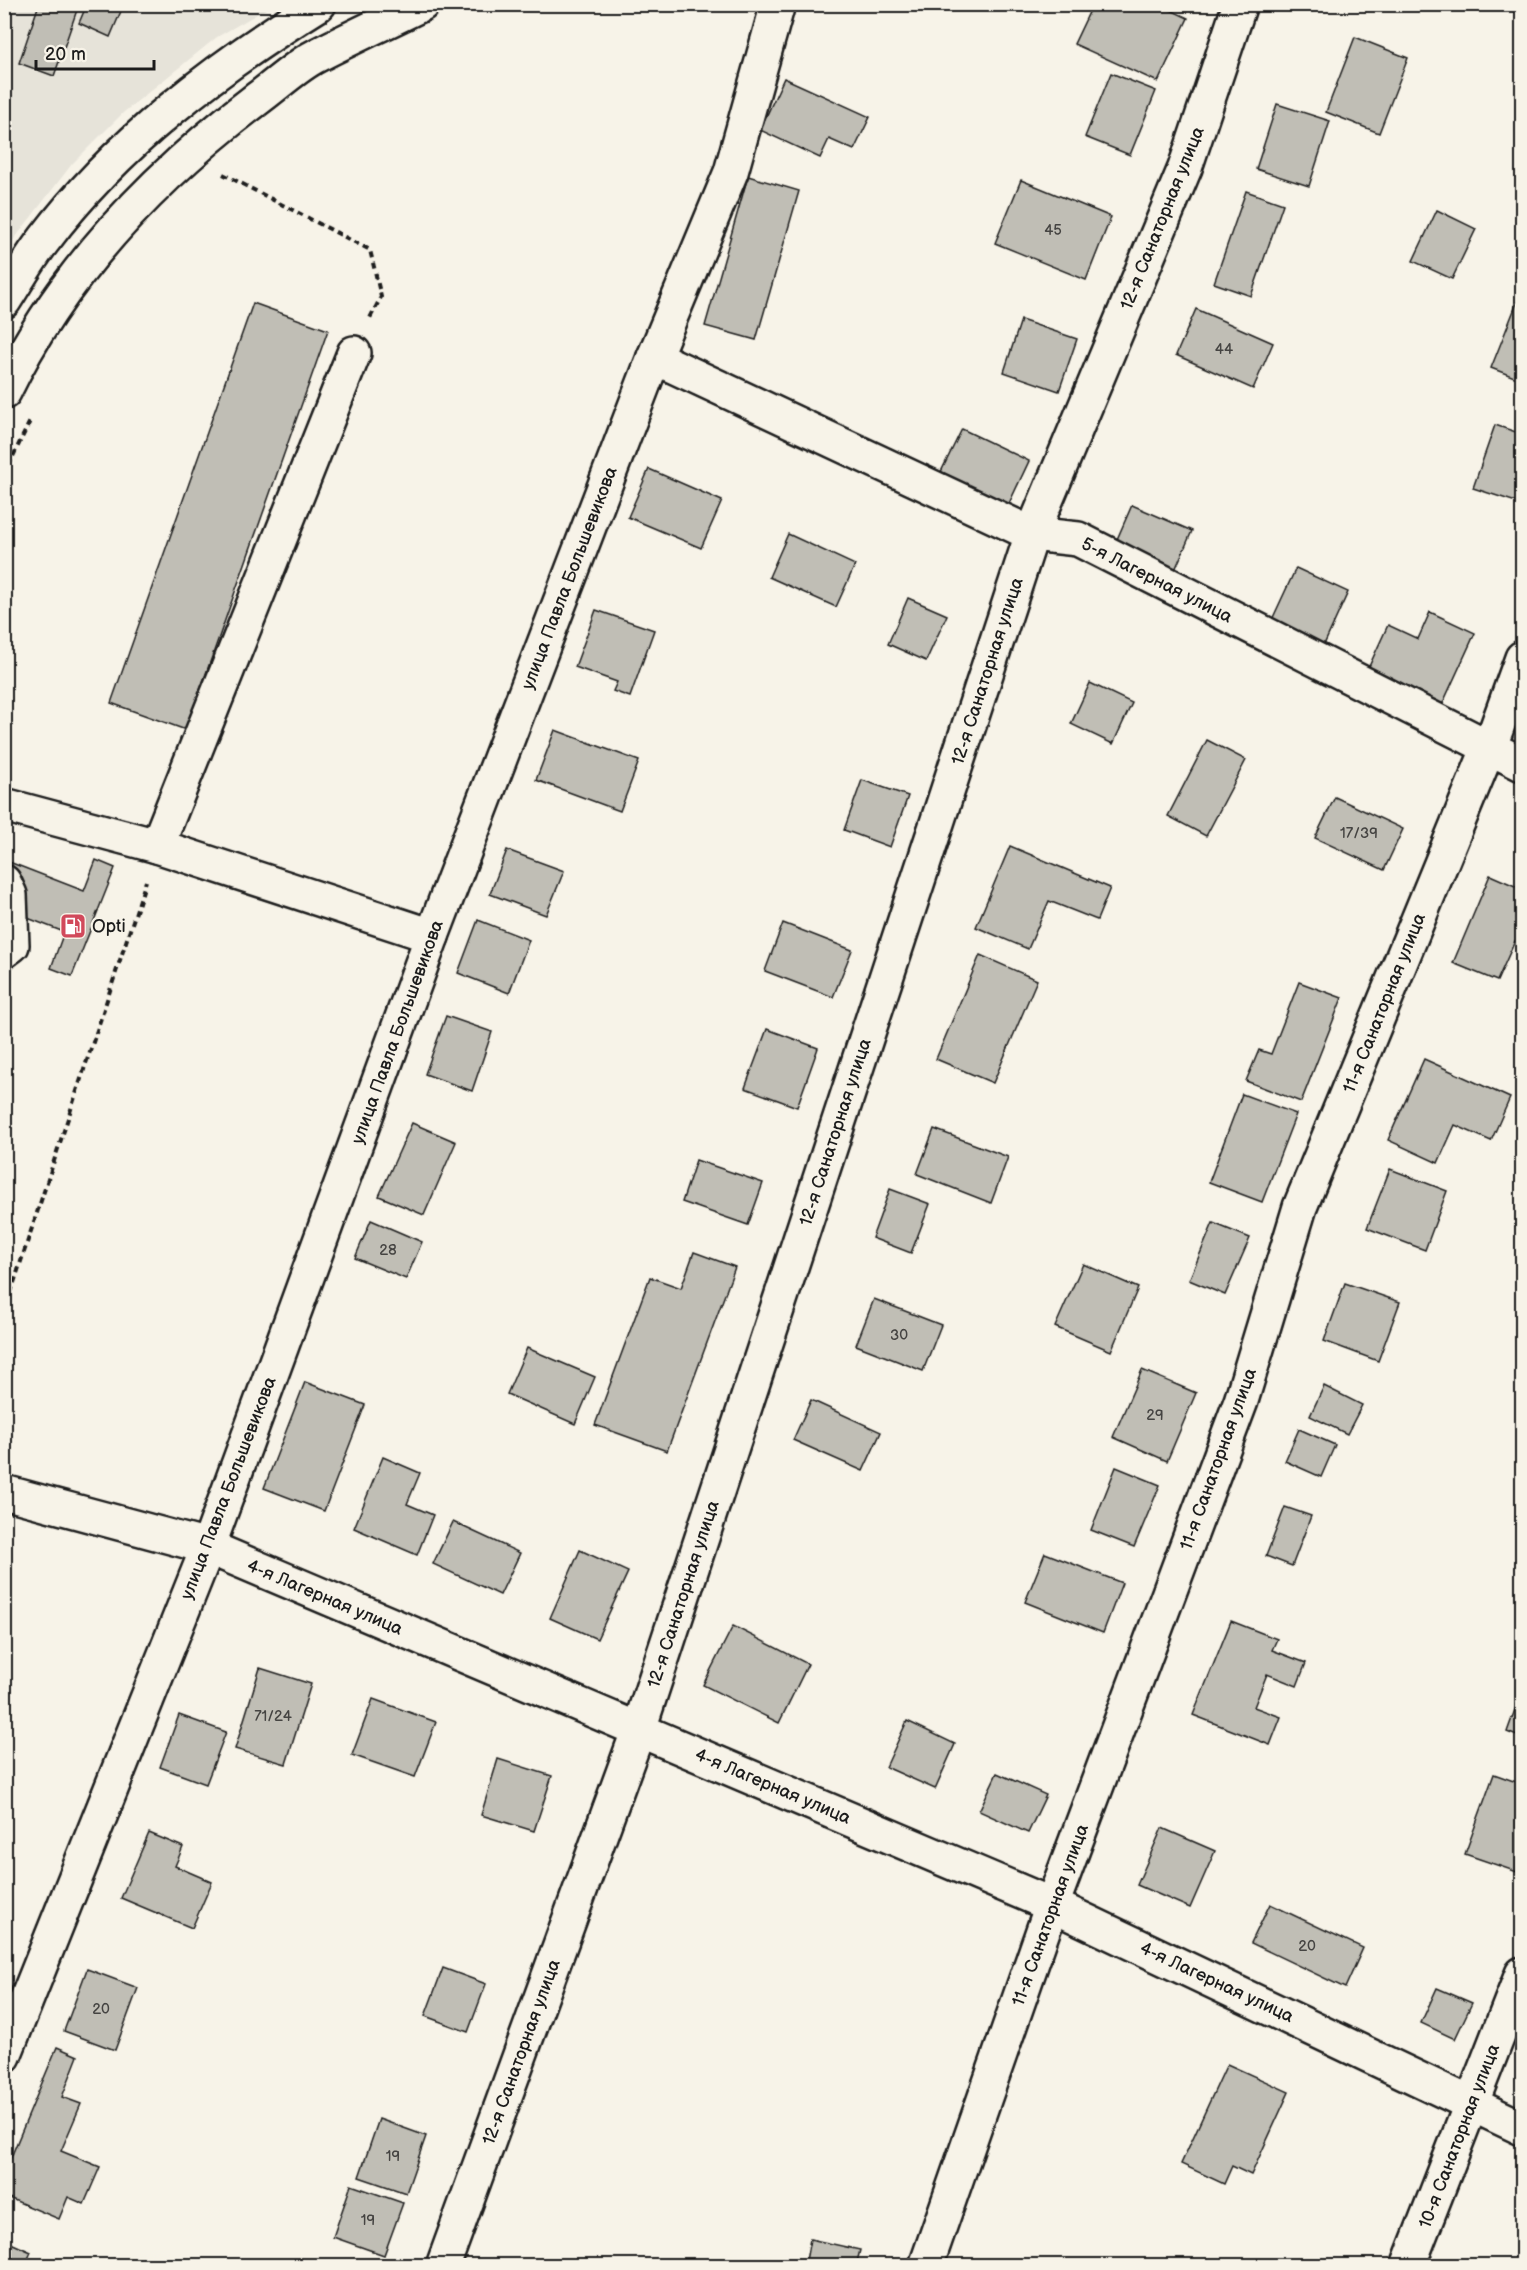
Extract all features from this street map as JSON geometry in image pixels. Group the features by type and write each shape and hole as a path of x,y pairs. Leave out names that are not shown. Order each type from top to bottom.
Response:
{"street":[{"path":"4,302 44,240 102,171 151,125 256,43 319,4"},
{"path":"4,392 25,349 72,280 130,211 216,130 310,59 422,4"},
{"name":"улица Павла Большевикова","path":"4,2056 207,1547 432,936 654,357 731,171 778,4"},
{"name":"12-я Санаторная улица","path":"443,2265 639,1729 1032,534 1185,168 1240,4"},
{"path":"157,846 354,353"},
{"name":"5-я Лагерная улица","path":"654,357 1032,534 1078,539 1522,764"},
{"name":"11-я Санаторная улица","path":"926,2265 1052,1905 1241,1401 1300,1207 1489,748 1522,658"},
{"path":"4,805 157,846 432,936"},
{"path":"4,882 10,895 12,945 4,951"},
{"name":"4-я Лагерная улица","path":"4,1492 207,1547 1052,1905 1472,2102 1522,2128"},
{"name":"10-я Санаторная улица","path":"1408,2265 1522,1974"}],"path":[{"path":"214,169 369,250 381,297 354,353"},
{"path":"4,475 34,411"},
{"path":"4,1313 157,846"}],"shaded area":[{"path":"5,5 273,5 217,37 124,112 72,164 5,251"}],"building":[{"path":"39,4 78,7 54,76 19,63"},
{"path":"87,4 124,4 110,37 79,23"},
{"path":"1093,4 1158,4 1188,18 1158,82 1074,44"},
{"path":"1355,37 1408,58 1379,133 1326,112"},
{"path":"1111,73 1156,91 1130,155 1085,137"},
{"path":"784,78 870,117 854,150 829,139 820,158 760,130"},
{"path":"1277,104 1330,121 1309,186 1256,169"},
{"path":"748,176 799,191 756,340 705,326"},
{"path":"1021,180 1111,217 1086,280 995,243"},
{"path":"1246,191 1283,204 1251,296 1214,283"},
{"path":"1437,210 1476,229 1452,279 1413,261"},
{"path":"1522,290 1522,380 1491,368"},
{"path":"253,303 328,330 186,730 111,703"},
{"path":"1196,309 1273,343 1253,389 1176,355"},
{"path":"1021,320 1077,339 1059,391 1004,372"},
{"path":"1495,425 1522,434 1522,504 1473,488"},
{"path":"962,429 1029,461 1004,514 936,482"},
{"path":"649,469 722,501 701,548 628,517"},
{"path":"1132,505 1192,531 1171,579 1111,553"},
{"path":"788,534 855,565 836,607 769,577"},
{"path":"1296,568 1348,592 1323,647 1270,624"},
{"path":"908,598 947,615 926,661 888,644"},
{"path":"596,610 654,630 630,697 613,691 617,682 575,667"},
{"path":"1430,612 1475,633 1442,705 1367,671 1388,625 1418,639"},
{"path":"1090,683 1132,703 1113,744 1071,724"},
{"path":"555,730 639,761 620,811 536,780"},
{"path":"1207,740 1246,760 1206,836 1168,816"},
{"path":"862,780 908,796 890,847 844,830"},
{"path":"1335,797 1403,829 1384,870 1315,838"},
{"path":"1010,846 1110,888 1097,920 1049,901 1028,949 976,927"},
{"path":"507,850 564,871 546,915 490,894"},
{"path":"4,860 84,891 96,860 115,868 72,976 51,968 64,932 4,909"},
{"path":"1490,875 1522,889 1522,944 1515,941 1497,981 1453,963"},
{"path":"478,920 529,940 509,993 458,973"},
{"path":"783,923 852,950 833,997 765,971"},
{"path":"980,955 1037,980 993,1083 936,1059"},
{"path":"1299,982 1342,998 1301,1102 1246,1081 1259,1050 1271,1054"},
{"path":"446,1016 492,1032 472,1091 425,1074"},
{"path":"767,1029 818,1048 797,1107 745,1088"},
{"path":"1424,1059 1510,1098 1491,1141 1455,1125 1438,1163 1388,1140"},
{"path":"1242,1094 1296,1114 1262,1202 1209,1182"},
{"path":"412,1123 456,1142 424,1215 379,1196"},
{"path":"934,1129 1008,1157 991,1203 917,1174"},
{"path":"696,1160 763,1183 748,1225 682,1202"},
{"path":"1390,1169 1447,1191 1425,1250 1367,1228"},
{"path":"890,1189 930,1204 911,1253 872,1238"},
{"path":"371,1220 422,1242 406,1279 355,1258"},
{"path":"1213,1223 1250,1238 1225,1295 1189,1280"},
{"path":"694,1252 735,1267 667,1451 595,1425 650,1277 681,1288"},
{"path":"1083,1264 1138,1288 1111,1351 1055,1327"},
{"path":"1345,1283 1400,1302 1378,1361 1324,1341"},
{"path":"874,1299 941,1325 923,1371 856,1345"},
{"path":"527,1348 595,1377 575,1424 507,1394"},
{"path":"1142,1370 1196,1393 1167,1461 1113,1437"},
{"path":"305,1382 365,1405 324,1511 264,1488"},
{"path":"1324,1386 1362,1405 1347,1434 1310,1416"},
{"path":"811,1400 881,1432 863,1471 793,1440"},
{"path":"1299,1429 1335,1445 1321,1477 1285,1461"},
{"path":"383,1457 420,1473 407,1504 433,1515 417,1555 354,1528"},
{"path":"1116,1467 1160,1485 1134,1547 1091,1530"},
{"path":"1285,1507 1311,1516 1292,1566 1266,1556"},
{"path":"453,1522 520,1553 500,1595 433,1564"},
{"path":"580,1550 628,1572 597,1639 550,1618"},
{"path":"1045,1553 1122,1583 1103,1633 1025,1602"},
{"path":"1231,1621 1277,1639 1272,1650 1306,1663 1297,1686 1267,1674 1254,1707 1281,1717 1270,1745 1193,1715"},
{"path":"733,1626 808,1664 779,1723 703,1685"},
{"path":"260,1668 311,1684 286,1764 235,1749"},
{"path":"1522,1690 1522,1738 1507,1732"},
{"path":"373,1699 436,1722 415,1777 352,1755"},
{"path":"179,1715 226,1732 206,1784 160,1767"},
{"path":"907,1721 955,1744 935,1789 886,1767"},
{"path":"498,1759 552,1776 534,1831 481,1815"},
{"path":"997,1773 1046,1795 1028,1833 979,1811"},
{"path":"1494,1774 1522,1784 1520,1873 1465,1854"},
{"path":"1162,1828 1215,1851 1190,1908 1137,1885"},
{"path":"149,1833 183,1847 175,1866 212,1882 192,1928 121,1898"},
{"path":"1270,1904 1363,1948 1345,1988 1251,1943"},
{"path":"443,1968 486,1984 468,2032 425,2016"},
{"path":"87,1969 138,1988 115,2050 64,2031"},
{"path":"1437,1988 1472,2003 1455,2039 1421,2023"},
{"path":"57,2047 78,2056 62,2097 81,2104 61,2151 100,2167 84,2204 68,2197 59,2219 4,2196 4,2174"},
{"path":"1227,2064 1289,2092 1251,2175 1232,2166 1224,2184 1181,2164"},
{"path":"379,2119 426,2136 406,2193 359,2177"},
{"path":"351,2185 403,2203 384,2255 333,2237"},
{"path":"810,2239 860,2250 856,2266 805,2266"},
{"path":"4,2240 31,2252 25,2266 4,2266"}],"place":[{"name":"Opti","path":"73,926"}]}
